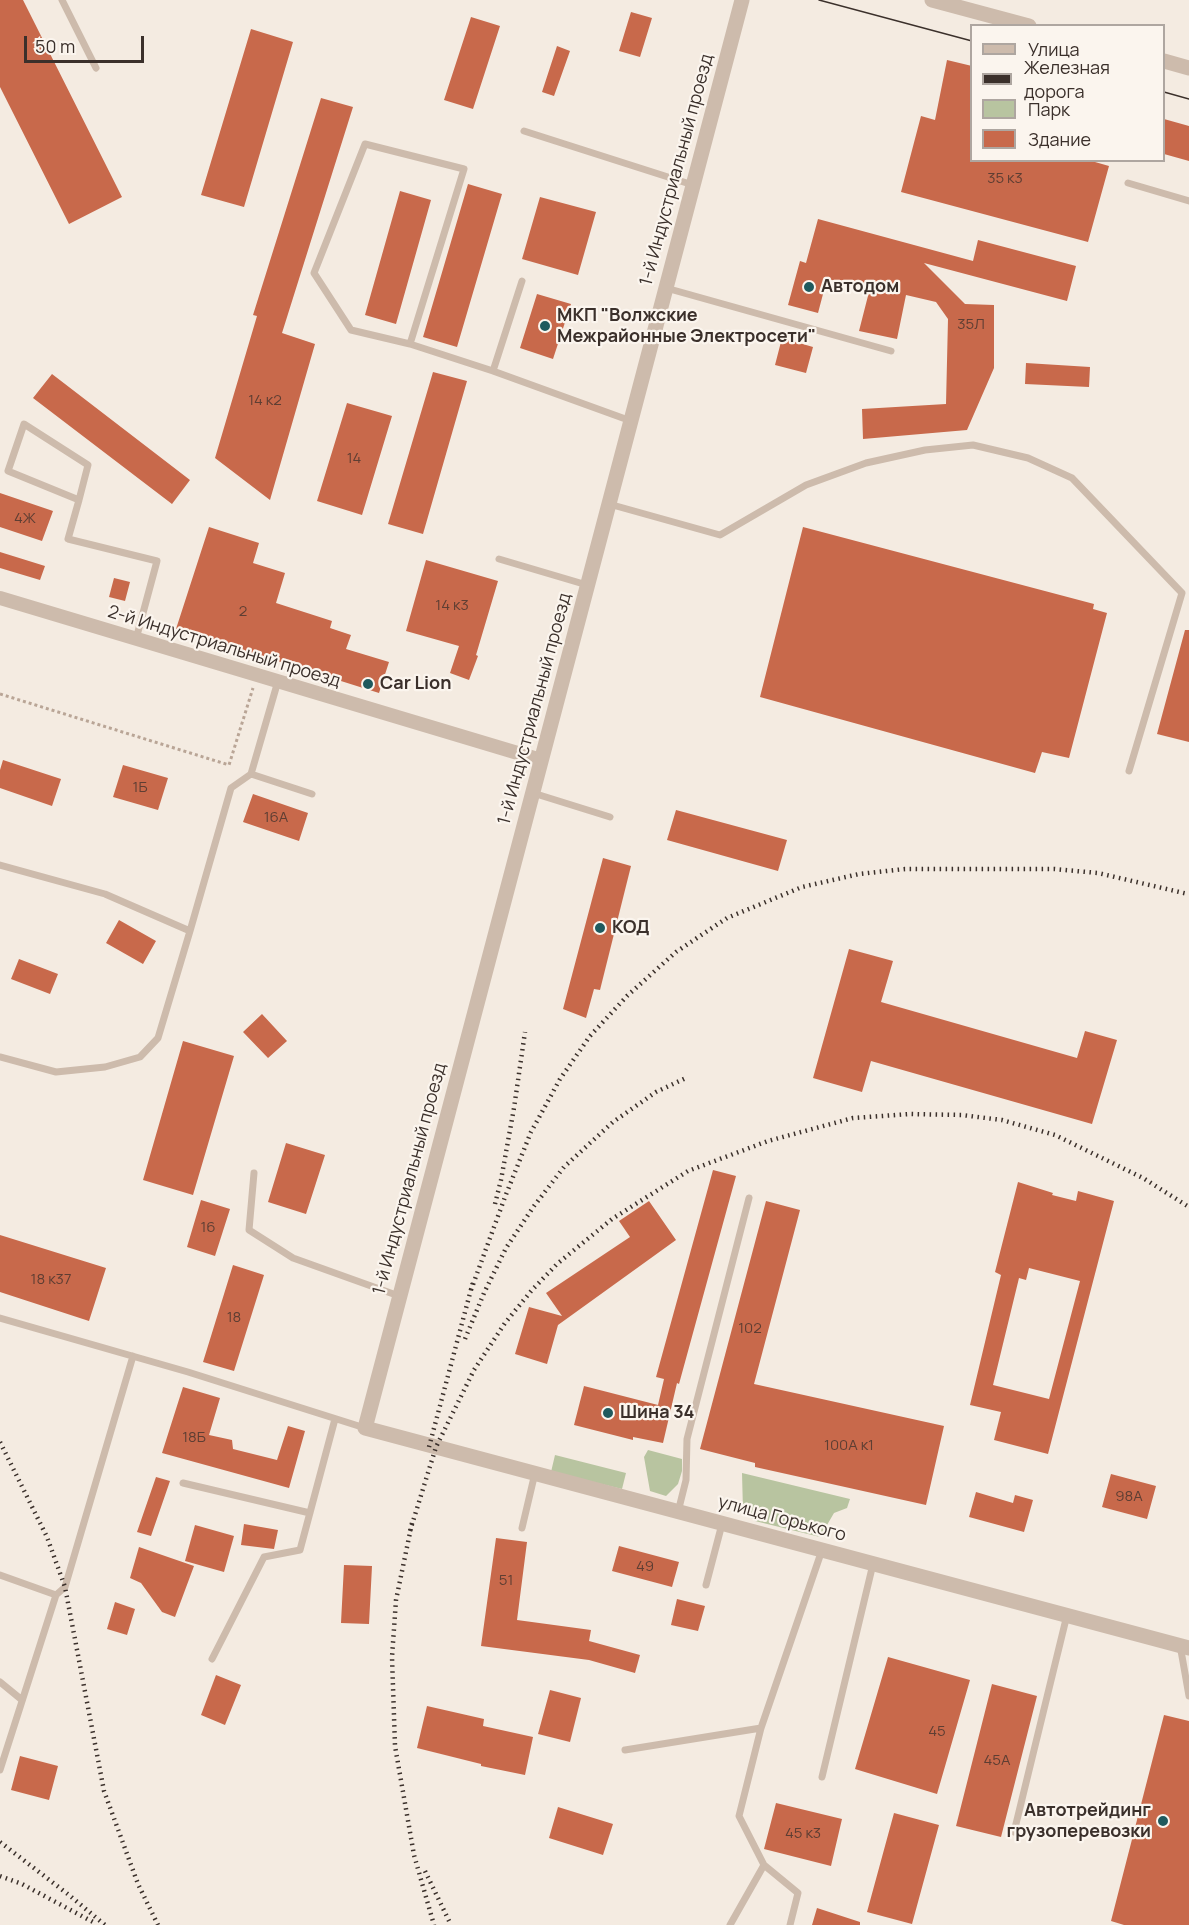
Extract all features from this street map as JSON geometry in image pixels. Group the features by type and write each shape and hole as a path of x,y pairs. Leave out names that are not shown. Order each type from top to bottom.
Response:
{"street":[{"name":"1-й Индустриальный проезд","path":"365,1428 742,0"},
{"path":"932,0 1022,24"},
{"path":"1165,61 1189,68"},
{"name":"2-й Индустриальный проезд","path":"0,598 541,760"},
{"name":"улица Горького","path":"365,1428 1184,1647"}],"lane":[{"path":"62,0 96,68"},
{"path":"524,131 693,185"},
{"path":"410,344 464,169 365,144 314,273 351,330 410,344 493,371 631,421"},
{"path":"1128,183 1189,201"},
{"path":"493,371 522,281"},
{"path":"666,288 891,351"},
{"path":"79,500 8,471 24,424 88,465 79,500 68,539 157,561 136,639"},
{"path":"609,504 720,535 806,485 866,464 925,450 973,445 1028,458 1072,478 1182,593 1129,771"},
{"path":"499,559 587,585"},
{"path":"0,1057 56,1072 105,1067 140,1057 158,1038 231,788 251,774 278,681"},
{"path":"251,774 312,794"},
{"path":"533,793 610,817"},
{"path":"0,865 105,894 190,931"},
{"path":"254,1173 249,1230 293,1258 399,1296"},
{"path":"678,1512 686,1480 687,1438 749,1198"},
{"path":"0,1318 133,1356 365,1428"},
{"path":"0,1770 56,1595 65,1587 133,1356"},
{"path":"212,1659 264,1557 300,1550 335,1419"},
{"path":"522,1528 535,1473"},
{"path":"183,1483 310,1513"},
{"path":"706,1585 722,1523"},
{"path":"790,1925 798,1893 764,1864 739,1816 760,1728 822,1550"},
{"path":"822,1777 873,1564"},
{"path":"0,1575 56,1595"},
{"path":"1014,1832 1067,1616"},
{"path":"1184,1647 1189,1696"},
{"path":"0,1682 22,1700"},
{"path":"625,1750 760,1728"},
{"path":"730,1925 764,1864"}],"path":[{"path":"0,694 230,765 256,675"}],"green space":[{"path":"648,1450 682,1459 682,1471 678,1484 666,1496 650,1491 644,1457"},
{"path":"555,1455 626,1473 622,1489 551,1472"},
{"path":"742,1473 850,1499 847,1508 834,1513 820,1537 755,1521 743,1511"}],"building":[{"path":"0,0 23,0 122,197 69,224 0,87"},
{"path":"631,12 652,18 640,57 619,51"},
{"path":"471,17 500,26 473,109 444,100"},
{"path":"251,29 293,42 244,207 201,195"},
{"path":"557,46 570,51 554,96 542,92"},
{"path":"947,60 970,66 970,162 1095,162 1109,166 1088,242 901,192 921,116 935,120"},
{"path":"321,98 353,107 282,333 315,344 270,500 215,458 257,316 253,315"},
{"path":"1165,119 1189,126 1189,161 1165,154"},
{"path":"468,184 502,194 457,347 423,337"},
{"path":"400,191 431,200 396,324 365,315"},
{"path":"540,197 596,212 578,275 522,259"},
{"path":"818,219 973,261 978,240 1076,266 1067,301 924,263 965,304 994,305 994,368 967,430 863,439 862,409 946,404 948,319 936,302 906,295 897,339 859,331 870,288 827,279 818,313 788,305 800,261 806,263"},
{"name":"МКП \"Волжские Межрайонные Электросети\"","path":"537,294 571,304 553,359 520,348"},
{"path":"782,338 813,347 806,373 775,365"},
{"path":"1026,363 1090,367 1089,387 1025,384"},
{"path":"433,372 467,381 423,534 388,524"},
{"path":"52,374 190,480 172,504 33,398"},
{"path":"347,403 392,416 362,515 317,501"},
{"path":"0,493 53,511 42,541 0,527"},
{"path":"209,527 259,543 253,563 285,573 276,603 332,621 330,628 351,635 346,649 389,662 379,693 176,629"},
{"path":"803,527 1094,604 1093,609 1107,613 1069,758 1042,752 1035,773 760,697"},
{"path":"0,552 45,566 40,580 0,568"},
{"path":"426,560 498,581 476,655 478,656 469,680 450,673 459,646 406,631"},
{"path":"114,578 130,582 125,601 109,597"},
{"path":"1185,630 1189,630 1189,742 1157,734"},
{"path":"3,760 61,779 52,806 0,788 0,770"},
{"path":"123,765 168,778 158,810 113,797"},
{"path":"253,794 308,813 299,841 243,822"},
{"path":"676,810 787,840 778,871 667,840"},
{"name":"КОД","path":"603,858 631,866 600,990 594,989 586,1018 563,1009"},
{"path":"119,920 156,941 143,964 106,943"},
{"path":"849,949 893,961 881,1002 1077,1058 1085,1031 1117,1040 1092,1124 871,1061 862,1092 813,1078"},
{"path":"19,959 58,974 50,994 11,979"},
{"path":"262,1014 287,1041 268,1058 243,1032"},
{"path":"183,1041 234,1056 193,1195 143,1180"},
{"path":"286,1143 325,1155 306,1214 268,1202"},
{"path":"713,1170 736,1176 679,1384 677,1383 663,1443 633,1437 633,1440 574,1425 584,1386 658,1405 664,1379 656,1377"},
{"path":"1018,1182 1076,1201 1078,1191 1114,1201 1048,1454 994,1440 1001,1412 970,1405 1001,1275 995,1272","holes":["1029,1268 1080,1281 1049,1399 993,1385 1019,1278 1026,1280"]},
{"path":"201,1200 230,1209 215,1256 187,1247"},
{"path":"649,1201 676,1240 558,1325 547,1364 515,1354 529,1307 562,1316 546,1293 630,1237 619,1221"},
{"path":"766,1201 800,1210 754,1384 944,1426 926,1505 755,1467 755,1463 700,1449"},
{"path":"0,1235 106,1268 89,1321 0,1292"},
{"path":"233,1265 264,1275 234,1371 203,1362"},
{"path":"183,1387 220,1398 209,1435 232,1440 233,1449 277,1460 288,1426 305,1431 289,1488 162,1453"},
{"path":"1111,1474 1156,1486 1147,1519 1102,1507"},
{"path":"156,1477 170,1481 151,1536 137,1532"},
{"path":"976,1492 1013,1503 1015,1495 1033,1500 1024,1532 969,1517"},
{"path":"244,1524 278,1530 274,1549 241,1545"},
{"path":"195,1525 234,1536 224,1572 185,1561"},
{"path":"496,1538 527,1542 517,1620 591,1630 589,1641 640,1655 635,1673 589,1660 481,1646"},
{"path":"619,1546 679,1562 672,1587 612,1571"},
{"path":"139,1547 194,1566 175,1617 162,1612 141,1583 130,1578"},
{"path":"344,1565 372,1566 369,1624 341,1623"},
{"path":"677,1599 705,1606 698,1631 671,1625"},
{"path":"115,1602 135,1609 127,1635 107,1629"},
{"path":"888,1657 970,1680 937,1794 855,1769"},
{"path":"216,1675 241,1685 225,1725 201,1715"},
{"path":"992,1684 1037,1696 1001,1837 956,1826"},
{"path":"550,1690 581,1698 570,1742 538,1734"},
{"path":"427,1706 484,1719 483,1726 533,1737 525,1775 481,1766 481,1764 417,1748"},
{"name":"Автотрейдинг грузоперевозки","path":"1164,1715 1189,1721 1189,1925 1124,1925 1111,1921"},
{"path":"20,1756 58,1766 49,1800 11,1790"},
{"path":"776,1803 842,1819 831,1866 764,1849"},
{"path":"558,1807 613,1824 603,1855 549,1838"},
{"path":"894,1813 939,1825 912,1924 867,1912"},
{"path":"817,1908 860,1922 860,1925 812,1925"}],"tram line":[{"path":"819,0 970,40"},
{"path":"1165,92 1189,99"}],"railway":[{"path":"471,1290 531,1132 560,1079 590,1036 627,996 676,952 727,918 802,887 859,874 905,869 1054,869 1098,873 1188,894"},
{"path":"495,1204 514,1108 525,1032"},
{"path":"465,1339 506,1248 564,1167 613,1122 656,1092 688,1077"},
{"path":"410,1531 436,1447 474,1370 505,1323 557,1264 612,1219 688,1171 768,1141 853,1118 910,1114 962,1115 1002,1120 1055,1135 1143,1178 1189,1207"},
{"path":"429,1447 473,1282"},
{"path":"0,1442 47,1537 65,1587 104,1791 138,1884 158,1925"},
{"path":"412,1523 396,1600 392,1657 395,1746 414,1855 434,1925"},
{"path":"0,1842 105,1925"},
{"path":"425,1871 451,1925"},
{"path":"0,1876 22,1884 93,1922"}],"place":[{"name":"Автодом","path":"809,287"},
{"name":"МКП \"Волжские Межрайонные Электросети\"","path":"545,326"},
{"name":"Car Lion","path":"368,684"},
{"name":"КОД","path":"600,928"},
{"name":"Шина 34","path":"608,1413"},
{"name":"Автотрейдинг грузоперевозки","path":"1163,1821"}]}
